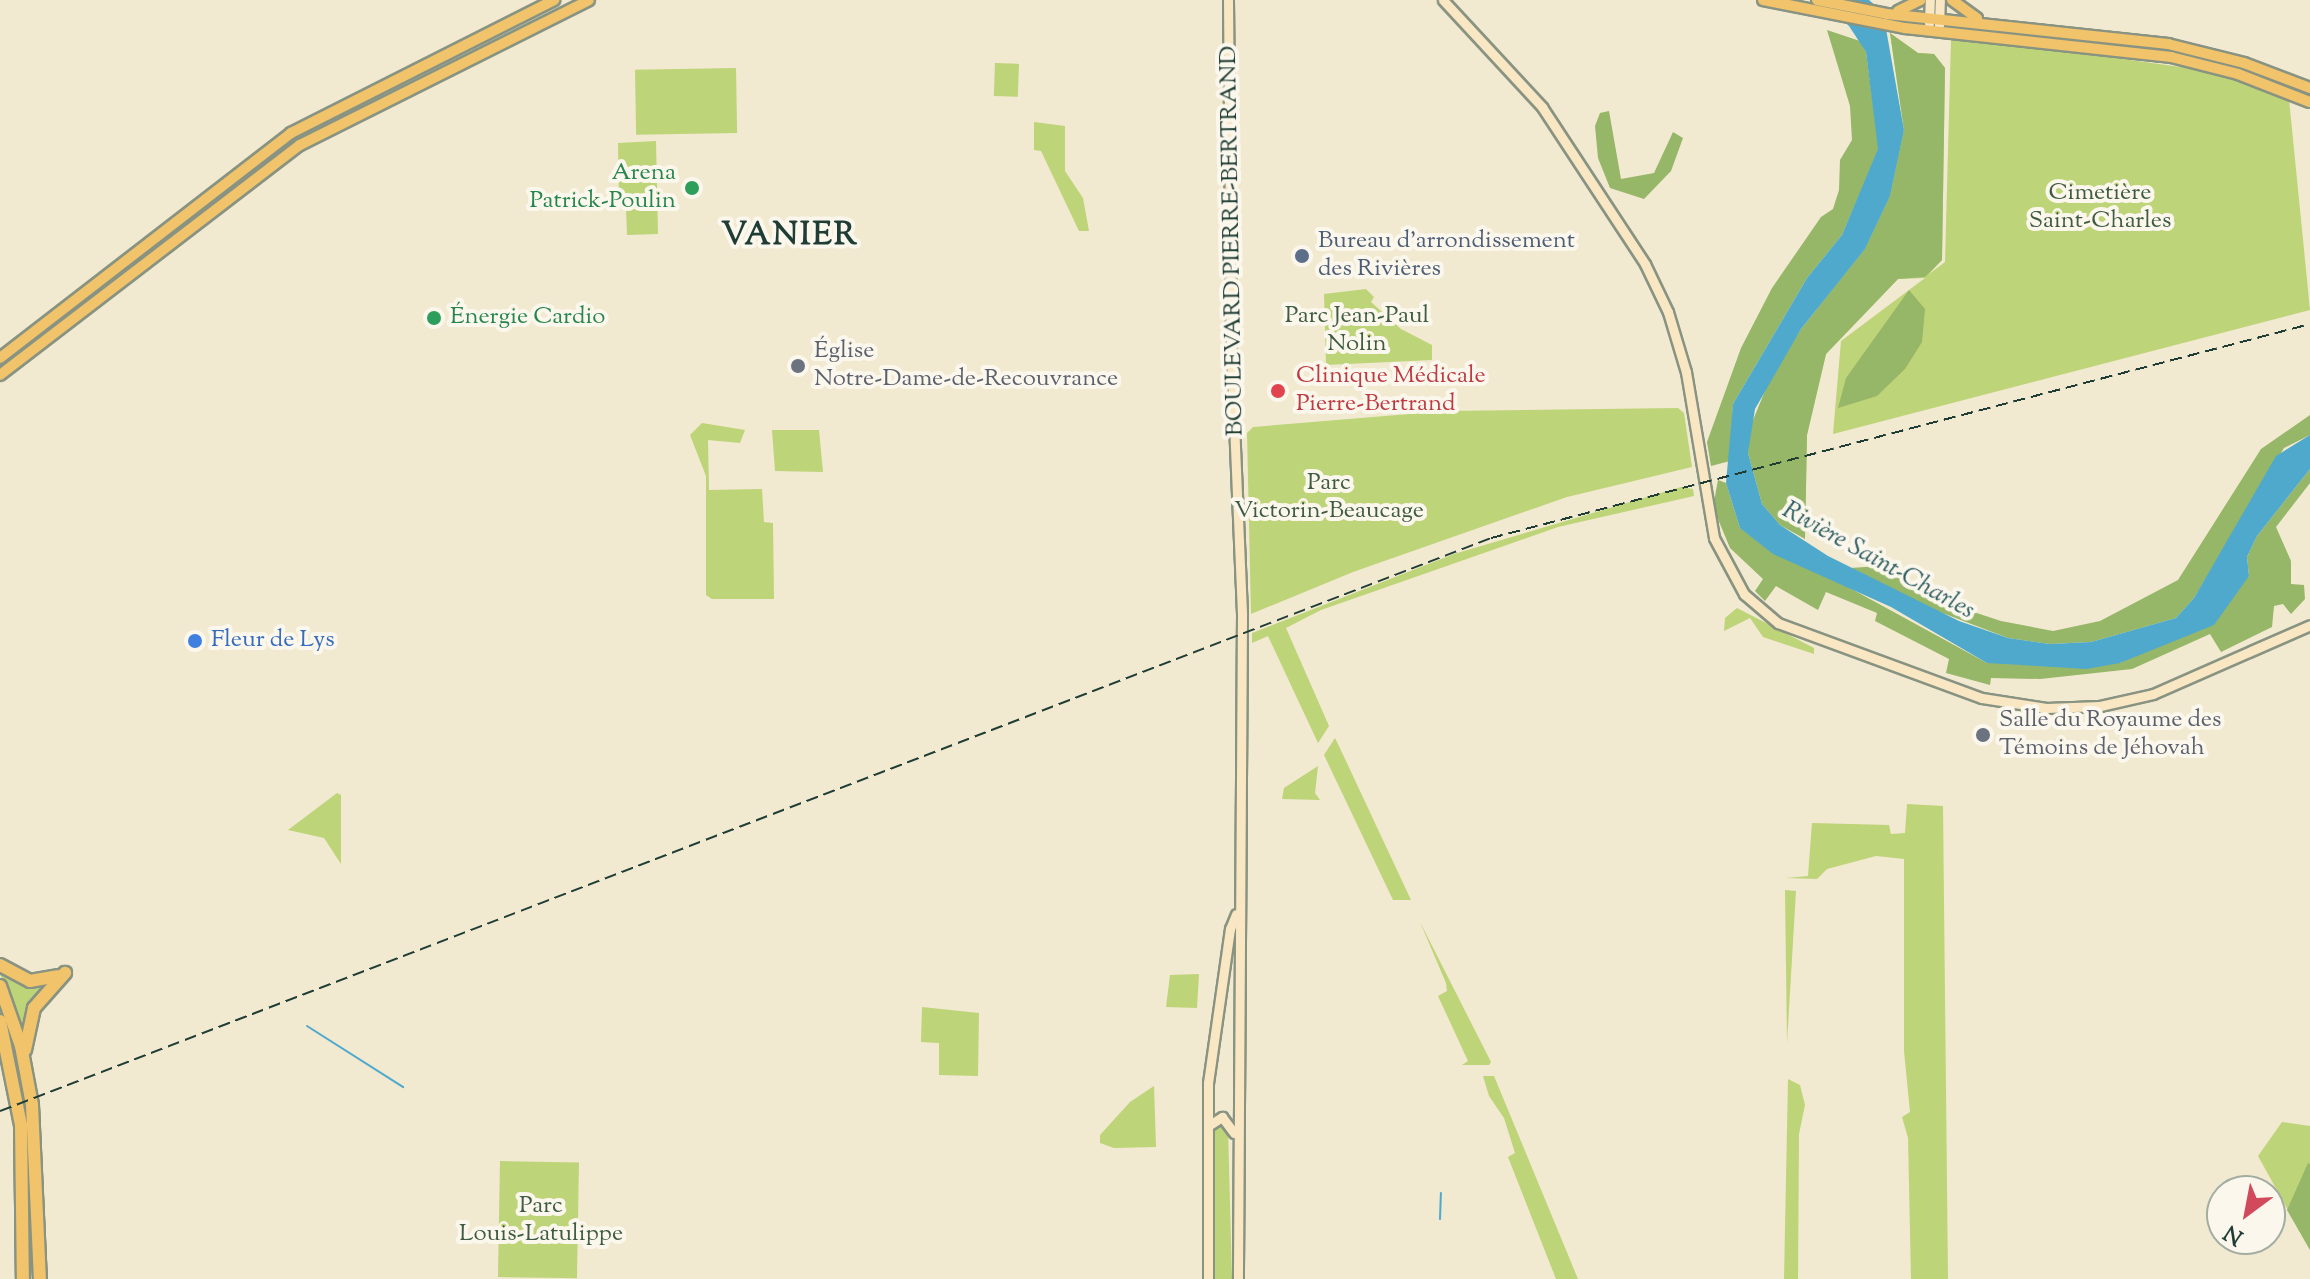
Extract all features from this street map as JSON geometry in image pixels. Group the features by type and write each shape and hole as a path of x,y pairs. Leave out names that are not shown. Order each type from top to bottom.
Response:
{"highway":[{"path":"0,965 30,981 65,973 34,1008 25,1038 25,1065 37,1162 40,1279"},
{"path":"0,986 25,1065"},
{"path":"0,1021 11,1058 21,1125 23,1279"},
{"path":"0,1035 11,1058"}],"main road":[{"path":"0,358 291,133 554,0"},
{"path":"0,375 300,145 575,3 589,0"},
{"name":"BOULEVARD PIERRE-BERTRAND","path":"1228,0 1243,771 1236,914 1238,1279"},
{"path":"1443,0 1542,107 1645,264 1668,312 1686,372 1714,538 1744,594 1768,616 1799,634 1973,696 2046,708 2100,706 2153,694 2310,625"},
{"path":"1763,0 1894,26 2171,57 2238,74 2310,102"},
{"path":"1817,0 1887,14 2168,44 2244,63 2310,88"},
{"path":"1887,14 1921,0"},
{"path":"1930,0 1934,18"},
{"path":"1933,31 1940,0"},
{"path":"1952,0 1964,13 2002,24"},
{"name":"BOULEVARD PIERRE-BERTRAND","path":"1208,1279 1208,1083 1230,929 1236,914"},
{"path":"1208,1126 1222,1117 1236,1136"}],"green space":[{"path":"1827,30 1860,41 1866,52 1879,149 1842,235 1807,278 1733,404 1730,461 1711,466 1707,442 1741,348 1772,288 1821,217 1833,209 1839,190 1840,160 1852,140 1850,106"},
{"name":"Cimetière Saint-Charles","path":"1890,33 1918,53 1934,54 1945,68 1942,260 1929,274 1945,262 1951,39 2015,44 2209,71 2289,99 2310,310 1833,434 1841,341 1925,278 1898,279 1826,354 1807,435 1805,539 1748,453 1904,130"},
{"path":"1890,33 1918,53 1934,54 1945,68 1942,260 1925,277 1898,279 1826,354 1807,435 1805,539 1780,525 1762,504 1748,453 1749,430 1771,376 1801,329 1865,249 1890,196 1904,130"},
{"path":"995,63 1019,64 1018,97 994,96"},
{"path":"736,68 737,133 636,135 635,70"},
{"path":"1609,111 1621,179 1654,173 1673,132 1683,138 1671,171 1644,199 1610,188 1598,158 1595,126 1600,113"},
{"path":"1034,122 1065,126 1065,171 1083,198 1089,231 1079,231 1041,151 1034,150"},
{"path":"656,141 658,234 627,235 626,208 619,207 618,143"},
{"name":"Parc Jean-Paul Nolin","path":"1366,289 1374,297 1371,302 1401,329 1432,345 1432,360 1326,365 1324,294"},
{"path":"1909,290 1925,309 1922,342 1905,369 1877,396 1838,408 1846,378"},
{"name":"Parc Victorin-Beaucage","path":"1678,408 1684,413 1692,467 1567,497 1353,572 1251,614 1247,433 1253,427 1446,411"},
{"path":"2310,415 2310,435 2284,448 2194,598 2176,618 2091,642 2050,644 2008,638 1911,601 1850,568 1881,566 1952,605 2001,621 2053,631 2100,621 2178,580 2261,449"},
{"path":"702,423 745,430 740,443 708,440 709,490 762,489 764,522 773,523 774,599 712,599 706,595 706,476 690,435"},
{"path":"772,430 819,430 823,472 775,471"},
{"path":"2310,469 2310,483 2276,527 2291,561 2291,584 2304,585 2305,599 2291,614 2283,604 2274,606 2272,627 2221,652 2210,634 2132,669 2040,679 1991,678 1990,685 1946,673 1949,659 1875,621 1877,613 1826,592 1818,610 1776,586 1765,601 1755,591 1763,579 1730,548 1713,507 1718,480 1726,483 1740,528 1987,663 2120,663 2165,642 2249,576 2247,557 2257,536"},
{"path":"1681,487 1693,489 1694,496 1558,527 1321,610 1286,628 1329,726 1318,743 1268,636 1252,643 1252,633 1454,554"},
{"path":"1737,608 1814,648 1814,654 1763,637 1750,618 1724,631 1725,618"},
{"path":"1335,738 1411,900 1393,900 1324,755"},
{"path":"1318,766 1315,793 1320,800 1282,799 1284,788"},
{"path":"337,793 341,795 341,864 324,838 288,830"},
{"path":"1907,804 1943,806 1948,1279 1911,1279 1908,1138 1902,1117 1910,1112 1904,1051 1904,859 1876,856 1827,869 1817,879 1786,878 1808,876 1812,823 1889,825 1891,834 1905,833"},
{"path":"1785,890 1796,891 1787,1043"},
{"path":"1420,922 1491,1062 1489,1065 1462,1065 1468,1061 1438,996 1447,991 1446,983"},
{"path":"0,968 51,982 23,1030 0,974"},
{"path":"1199,974 1197,1008 1166,1007 1170,975"},
{"path":"922,1007 979,1013 978,1076 939,1075 939,1043 921,1042"},
{"path":"1483,1076 1494,1076 1578,1279 1556,1279 1508,1157 1515,1153 1504,1118 1489,1096"},
{"path":"1788,1079 1800,1085 1805,1105 1799,1134 1798,1279 1784,1279"},
{"path":"1154,1086 1156,1147 1114,1148 1100,1143 1100,1135 1130,1102"},
{"path":"2282,1122 2310,1126 2310,1250 2286,1207 2286,1175 2269,1175 2258,1156"},
{"path":"1221,1123 1228,1129 1232,1279 1213,1279 1212,1130"},
{"name":"Parc Louis-Latulippe","path":"500,1161 579,1162 577,1278 498,1277"},
{"path":"2310,1164 2310,1250 2287,1210"}],"water":[{"name":"Rivière Saint-Charles","path":"1820,0 1869,0 1883,12 1904,130 1890,196 1865,249 1801,329 1755,409 1748,453 1762,504 1780,525 1828,556 1959,621 2008,638 2050,644 2091,642 2176,618 2194,598 2276,456 2310,435 2310,469 2257,536 2247,557 2249,576 2214,625 2120,663 2086,669 1987,663 1891,607 1773,554 1740,528 1726,483 1733,404 1807,278 1842,235 1878,149 1866,52 1849,26"}],"waterway":[{"path":"307,1026 403,1087"},
{"path":"1440,1219 1441,1193"}],"railway":[{"path":"0,1111 1491,538 2310,324"}],"place":[{"name":"Arena Patrick-Poulin","path":"692,188"},
{"name":"Bureau d'arrondissement des Rivières","path":"1302,256"},
{"name":"Énergie Cardio","path":"434,318"},
{"name":"Église Notre-Dame-de-Recouvrance","path":"798,366"},
{"name":"Clinique Médicale Pierre-Bertrand","path":"1278,391"},
{"name":"Fleur de Lys","path":"195,641"},
{"name":"Salle du Royaume des Témoins de Jéhovah","path":"1983,735"}],"district":[{"name":"VANIER","path":"790,236"}]}
